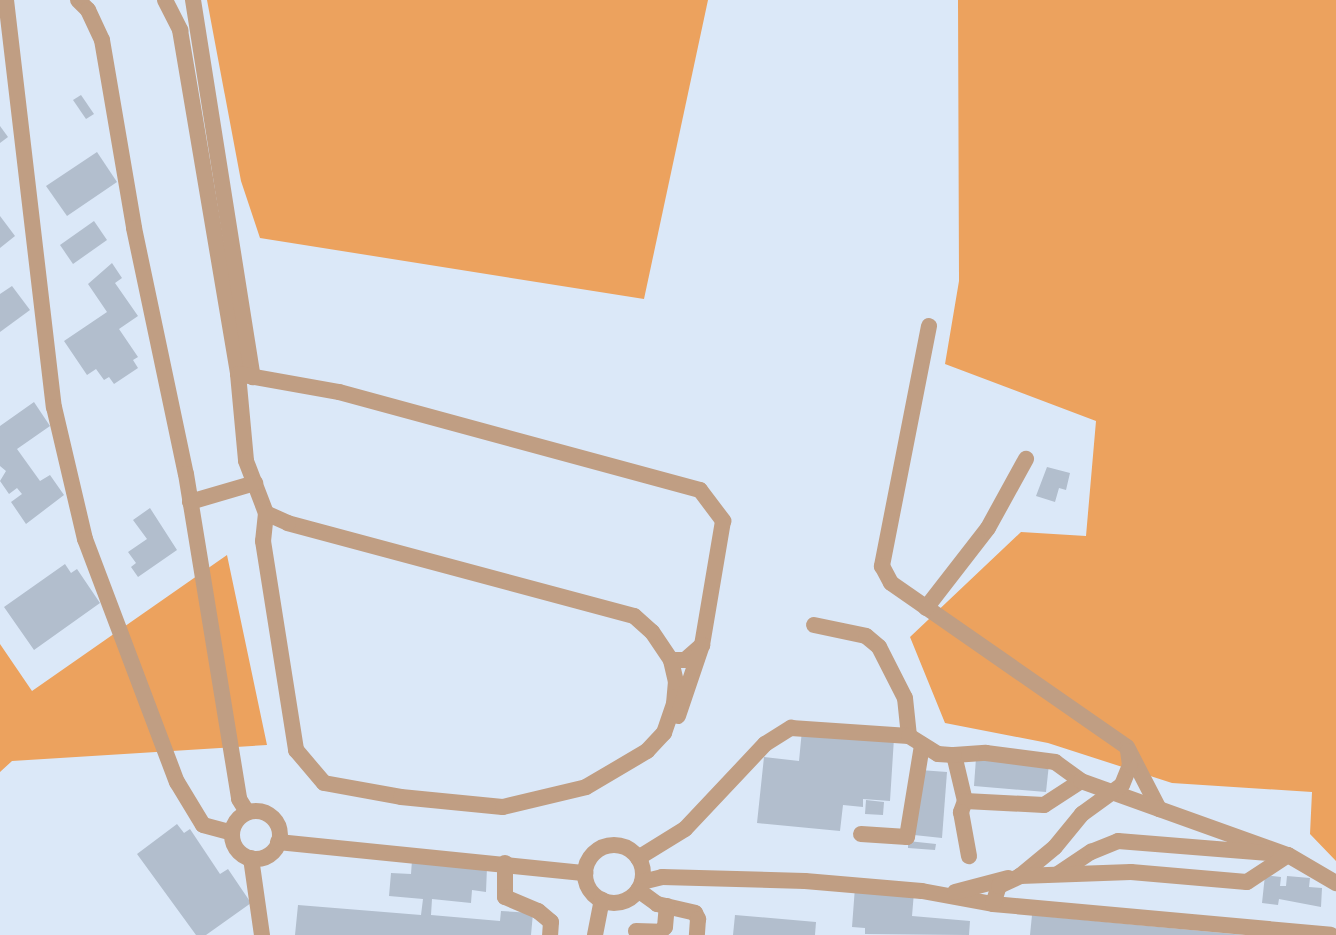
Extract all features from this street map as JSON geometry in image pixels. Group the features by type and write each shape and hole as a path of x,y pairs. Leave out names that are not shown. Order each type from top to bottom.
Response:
{"street":[{"path":"6,0 54,406 85,539 177,782 203,825 232,833"},
{"path":"78,0 88,10 102,40 134,228 190,502 239,799 247,812"},
{"path":"165,0 180,30 245,375"},
{"path":"193,0 245,375 246,461 266,513 263,541 296,750 324,783 401,797 503,807 586,786 647,752 681,711 702,645 723,521 700,490 339,392 245,375"},
{"path":"929,326 882,566 891,583 1127,747 1159,809"},
{"path":"926,608 988,528 1026,459"},
{"path":"190,502 255,483"},
{"path":"266,513 288,523 634,616 652,632 671,660 676,682 674,704 664,733"},
{"path":"814,625 866,636 879,647 905,698 916,741 907,837 861,834"},
{"path":"671,660 685,660 702,645"},
{"path":"638,858 685,829 778,733 790,728 916,741 938,754 986,753 1042,758 1055,762 1081,781 1288,855 1336,883"},
{"path":"993,904 999,886 1055,847 1082,814 1122,785 1130,765 1127,747"},
{"path":"954,755 966,801 961,812 969,856"},
{"path":"966,801 1044,805 1081,781"},
{"path":"247,812 262,812 275,820 278,842 264,857 251,858 239,851 232,833 237,820 247,812"},
{"path":"1058,874 1091,852 1118,841 1288,855"},
{"path":"278,842 505,863 585,873"},
{"path":"697,935 699,919 695,913 657,904 640,886 638,858 624,847 606,846 591,856 585,873 589,889 602,900 618,903 640,886 662,877 805,881 922,891 965,892 1014,877 1058,874 1131,872 1247,882 1288,855"},
{"path":"251,858 262,935"},
{"path":"505,863 505,897 545,916 551,922 550,935"},
{"path":"922,891 993,904 1331,935"},
{"path":"595,935 602,900"},
{"path":"636,931 660,932 665,927 667,906"}],"shaded area":[{"path":"207,0 708,0 644,299 260,238 241,181"},
{"path":"958,0 1336,0 1336,861 1310,834 1312,792 1172,783 1048,743 945,723 910,637 1021,532 1086,536 1096,421 945,364 959,281"},
{"path":"227,555 267,745 12,761 0,772 0,644 32,691"}],"building":[{"path":"81,95 94,114 86,119 73,100"},
{"path":"0,126 8,137 0,143"},
{"path":"97,152 117,182 67,216 46,186"},
{"path":"0,216 15,236 0,248"},
{"path":"94,221 107,240 73,264 60,245"},
{"path":"112,263 122,278 115,283 138,316 119,329 138,357 133,360 138,368 114,384 109,377 104,380 96,369 87,375 64,341 107,312 88,284"},
{"path":"12,286 30,310 0,332 0,294"},
{"path":"34,402 50,426 17,449 40,481 50,475 64,495 26,524 11,502 22,494 17,488 9,494 0,481 6,471 0,466 0,426"},
{"path":"1047,467 1070,473 1066,490 1059,488 1055,502 1036,496"},
{"path":"150,508 177,550 138,577 131,567 136,563 128,552 147,539 133,520"},
{"path":"65,564 71,573 77,569 100,603 34,650 4,607"},
{"path":"802,730 894,738 890,801 863,799 863,807 843,805 840,831 757,823 764,757 799,761"},
{"path":"976,758 1049,764 1046,792 974,786"},
{"path":"920,770 947,772 942,838 914,835"},
{"path":"866,800 884,802 883,815 865,814"},
{"path":"177,824 184,833 190,829 220,874 228,869 251,903 206,935 196,935 137,854"},
{"path":"908,841 936,844 935,850 908,848"},
{"path":"412,860 487,867 486,892 472,890 471,903 432,899 431,915 500,921 501,911 533,913 531,935 295,935 298,905 421,915 423,899 389,896 391,873 411,874"},
{"path":"1265,875 1281,877 1280,886 1286,886 1287,876 1310,878 1309,887 1322,888 1321,907 1279,899 1278,905 1262,903"},
{"path":"855,887 914,892 912,916 970,921 969,935 865,934 865,928 852,927"},
{"path":"735,915 816,922 815,935 733,935"},
{"path":"1032,915 1244,935 1030,935"}]}
